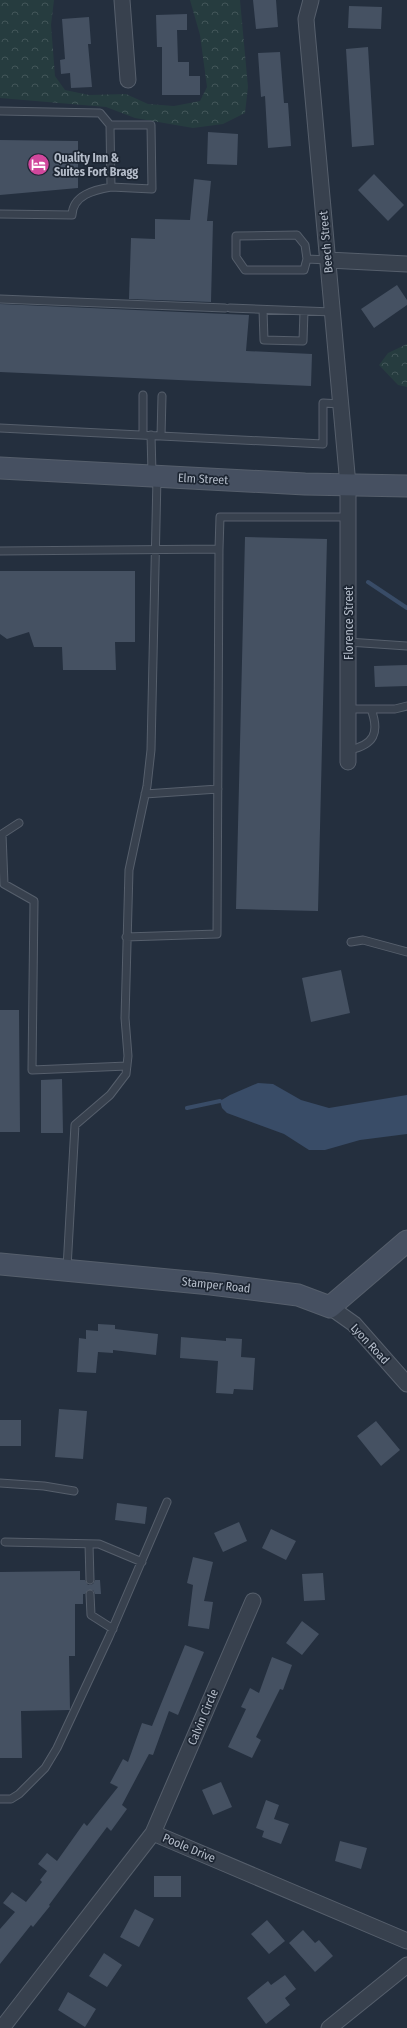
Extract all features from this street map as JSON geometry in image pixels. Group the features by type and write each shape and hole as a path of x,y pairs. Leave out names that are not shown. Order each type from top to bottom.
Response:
{"street":[{"path":"122,0 128,80"},
{"name":"Beech Street","path":"311,0 306,19 348,485"},
{"path":"328,260 407,264"},
{"name":"Elm Street","path":"0,468 348,485 407,486"},
{"name":"Florence Street","path":"348,485 348,756"},
{"path":"330,1307 407,1242"},
{"name":"Stamper Road","path":"0,1264 211,1284 298,1295 330,1307"},
{"name":"Lyon Road","path":"330,1307 354,1324 407,1384"},
{"name":"Calvin Circle","path":"153,1833 253,1601"},
{"name":"Poole Drive","path":"2,2028 153,1833 407,1940"},
{"path":"329,2028 407,1965"}],"lane":[{"path":"0,111 100,113 110,125 111,187"},
{"path":"0,214 72,215 72,208 79,198 95,190 111,187 152,189 151,125 110,125"},
{"path":"297,235 305,245 307,259 304,270 245,270 236,258 236,236 297,235"},
{"path":"307,259 328,260"},
{"path":"0,299 332,312"},
{"path":"263,310 264,340 303,341 304,311"},
{"path":"143,395 143,435"},
{"path":"161,436 162,396"},
{"path":"0,428 323,444 323,402 341,404"},
{"path":"67,1270 75,1125 110,1095 126,1074 127,1066 128,1056 125,1018 128,870 145,794 151,750 155,551 154,476 151,436"},
{"path":"126,937 217,934 220,517 348,517"},
{"path":"0,551 155,551 219,549"},
{"path":"348,642 407,646"},
{"path":"349,709 395,709 407,706"},
{"path":"348,756 372,739 376,731 376,721 371,709"},
{"path":"145,794 218,789"},
{"path":"19,823 2,834 4,884 34,901 32,1070 127,1066"},
{"path":"351,942 363,940 407,952"},
{"path":"0,1483 44,1486 74,1492"},
{"path":"0,1799 11,1799 45,1768 57,1748 113,1629 167,1502"},
{"path":"5,1542 99,1544 142,1562"},
{"path":"89,1544 90,1580"},
{"path":"90,1594 91,1615 113,1629"}],"green space":[{"path":"0,0 54,0 51,25 55,76 65,90 89,95 126,94 148,104 174,106 200,101 207,87 200,35 190,0 240,0 248,87 245,113 223,124 193,128 135,118 106,107 0,98"},
{"path":"407,344 407,387 398,385 379,365 388,353"}],"water":[{"path":"258,1083 273,1084 301,1100 329,1108 407,1095 407,1134 360,1140 325,1150 309,1150 284,1134 227,1113 222,1108 220,1101"}],"building":[{"path":"253,0 276,0 278,27 256,29"},
{"path":"349,6 382,7 381,29 348,28"},
{"path":"187,14 187,30 177,30 178,62 189,62 189,76 200,76 200,95 162,95 162,47 157,47 156,15"},
{"path":"89,17 91,44 88,44 92,87 71,88 70,73 61,74 60,60 65,59 62,19"},
{"path":"368,47 374,145 352,147 346,49"},
{"path":"280,52 284,103 288,103 291,146 268,148 265,96 261,97 258,53"},
{"path":"208,132 238,134 237,165 207,164"},
{"name":"Quality Inn & Suites Fort Bragg","path":"0,140 78,141 78,188 0,195"},
{"path":"374,174 404,205 388,221 358,190"},
{"path":"194,179 211,181 207,221 213,221 211,302 129,299 131,238 155,239 155,219 190,220"},
{"path":"397,285 407,300 407,305 374,328 361,309"},
{"path":"0,304 249,315 246,351 312,354 311,386 0,372"},
{"path":"245,537 327,539 318,911 236,909"},
{"path":"0,571 135,571 135,642 115,642 116,670 63,670 62,647 34,647 29,632 7,639 0,634"},
{"path":"407,665 407,686 375,687 374,666"},
{"path":"341,970 350,1013 311,1022 302,978"},
{"path":"0,1010 19,1010 20,1132 0,1132"},
{"path":"62,1079 63,1133 41,1133 41,1080"},
{"path":"98,1324 115,1325 115,1329 158,1334 156,1355 113,1350 113,1353 98,1352 96,1373 77,1372 79,1338 86,1339 86,1330 98,1331"},
{"path":"181,1337 226,1341 226,1338 242,1339 241,1357 255,1358 253,1390 234,1389 233,1394 216,1393 218,1361 180,1358"},
{"path":"59,1409 87,1411 83,1459 55,1457"},
{"path":"0,1420 21,1420 21,1446 0,1446"},
{"path":"376,1421 400,1450 381,1466 357,1436"},
{"path":"117,1503 147,1507 145,1524 115,1520"},
{"path":"239,1522 247,1541 223,1552 214,1533"},
{"path":"271,1529 296,1541 286,1560 262,1548"},
{"path":"193,1557 213,1562 204,1601 213,1602 209,1629 188,1626 193,1585 187,1583"},
{"path":"80,1571 80,1580 85,1580 88,1585 93,1584 95,1580 100,1580 101,1594 95,1594 93,1590 88,1590 85,1594 83,1594 83,1604 75,1604 75,1656 69,1656 70,1710 21,1711 22,1758 0,1758 0,1572"},
{"path":"323,1573 325,1600 304,1601 302,1574"},
{"path":"302,1621 319,1634 302,1655 286,1643"},
{"path":"185,1645 204,1652 178,1715 169,1711 153,1755 149,1754 122,1805 127,1809 111,1831 107,1827 49,1905 50,1906 33,1927 31,1925 0,1964 0,1929 15,1912 3,1903 12,1892 26,1902 42,1882 40,1880 47,1871 38,1864 47,1853 57,1861 84,1823 87,1826 118,1787 110,1783 123,1759 128,1762 142,1723 152,1726"},
{"path":"272,1657 292,1665 283,1690 280,1689 256,1737 261,1740 252,1758 228,1747 246,1709 241,1707 250,1688 259,1693"},
{"path":"221,1782 232,1807 213,1815 202,1790"},
{"path":"266,1800 279,1805 274,1819 289,1824 281,1844 262,1837 264,1831 256,1828"},
{"path":"340,1841 367,1848 361,1869 335,1861"},
{"path":"154,1876 181,1876 181,1897 154,1897"},
{"path":"135,1909 154,1919 139,1947 120,1937"},
{"path":"267,1920 285,1941 269,1954 251,1934"},
{"path":"303,1930 315,1943 319,1940 333,1956 315,1972 289,1943"},
{"path":"104,1953 122,1965 107,1987 89,1976"},
{"path":"285,1975 296,1989 285,1998 290,2005 266,2024 247,1998 268,1981 271,1985"},
{"path":"68,1992 96,2009 85,2027 58,2010"}],"waterway":[{"path":"368,582 407,608"},
{"path":"187,1108 220,1101"}],"place":[{"name":"Quality Inn & Suites Fort Bragg","path":"39,165"}]}
